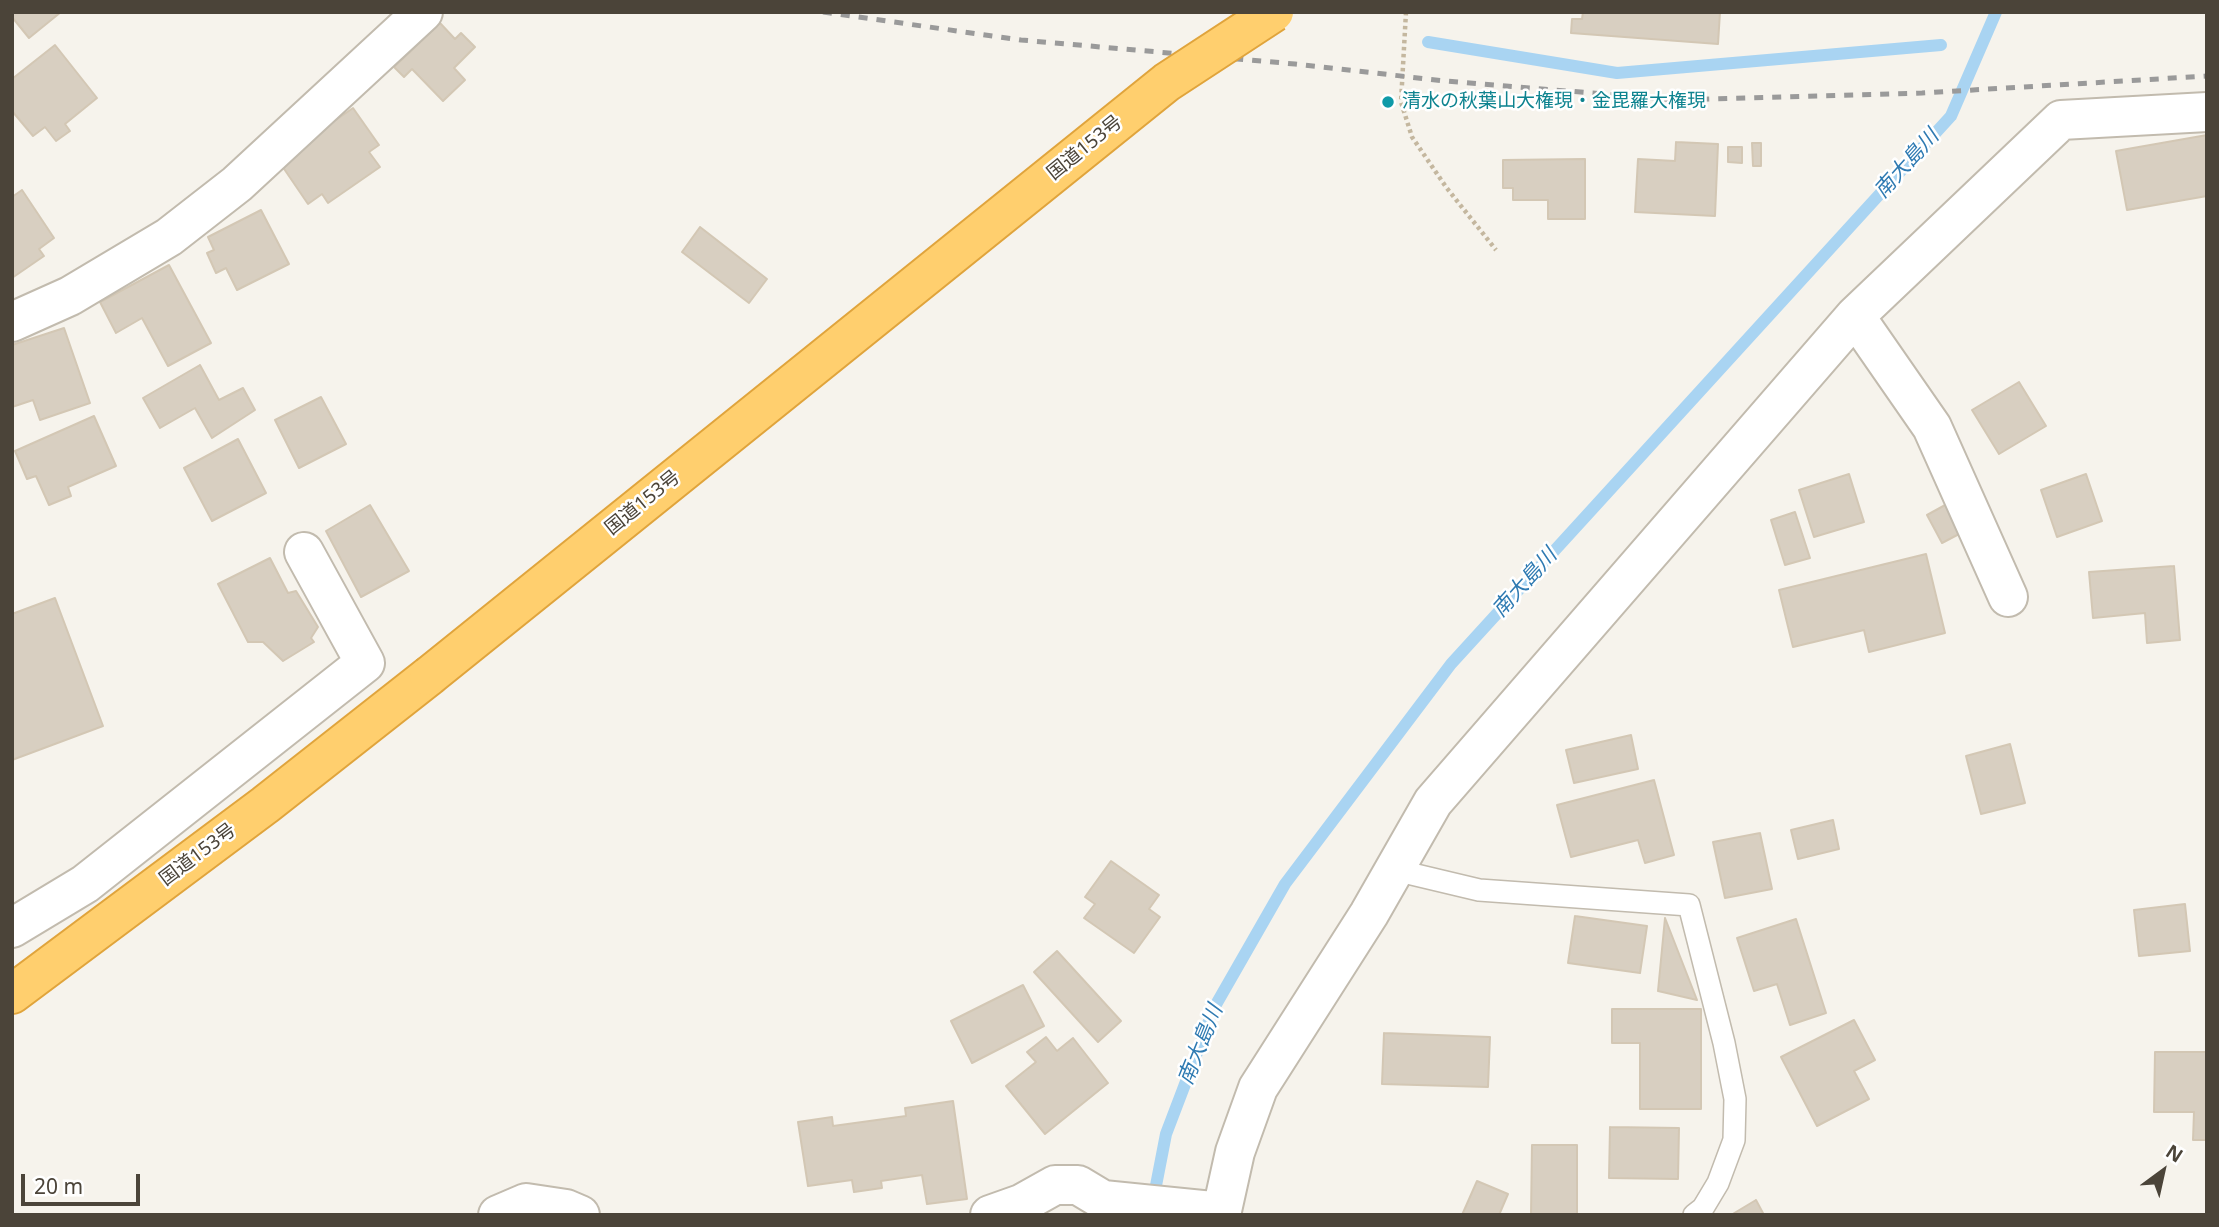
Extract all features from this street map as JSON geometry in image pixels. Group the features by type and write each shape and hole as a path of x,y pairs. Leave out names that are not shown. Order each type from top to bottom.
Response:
{"highway":[{"name":"国道153号","path":"14,990 265,805 429,676 1167,82 1274,12"}],"street":[{"path":"12,322 70,296 169,237 237,184 423,12"},
{"path":"990,1215 1021,1204 1055,1185 1078,1185 1113,1206 1214,1212 1258,1088 1369,914 1433,802 1855,316 2061,120 2207,112"},
{"path":"1855,316 1932,427 2008,597"},
{"path":"12,928 85,884 365,663 304,552"},
{"path":"498,1215 526,1203 566,1209 580,1215"}],"lane":[{"path":"1395,870 1479,890 1689,905 1724,1043 1735,1099 1734,1140 1718,1183 1703,1208 1694,1215"}],"path":[{"path":"1406,12 1401,102 1412,137 1446,187 1496,250"}],"building":[{"path":"12,12 61,12 29,38 12,17"},
{"path":"1583,12 1720,12 1718,44 1571,33 1572,19 1582,19"},
{"path":"440,23 455,39 461,33 475,47 454,68 465,80 443,101 412,69 404,77 394,67"},
{"path":"55,45 97,98 65,124 70,131 56,141 45,127 33,136 12,111 12,79"},
{"path":"353,108 379,145 369,152 380,167 328,203 322,194 308,204 278,160"},
{"path":"2207,135 2207,196 2127,210 2116,151"},
{"path":"1676,142 1718,144 1715,216 1635,212 1638,159 1675,161"},
{"path":"1752,143 1761,143 1761,166 1753,166"},
{"path":"1728,147 1742,147 1742,163 1728,162"},
{"path":"1585,159 1585,219 1548,219 1548,200 1513,200 1513,188 1503,188 1503,160"},
{"path":"22,190 54,238 39,249 44,256 12,278 12,197"},
{"path":"261,210 289,264 237,290 226,268 216,273 207,253 214,250 208,237"},
{"path":"700,227 767,279 749,303 682,252"},
{"path":"169,265 211,343 168,366 142,318 116,333 100,302"},
{"path":"64,328 90,403 40,420 33,400 12,407 12,345"},
{"path":"200,365 219,400 243,388 255,410 212,438 195,408 160,428 143,398"},
{"path":"2019,382 2046,426 1999,454 1972,410"},
{"path":"321,397 346,444 299,468 275,420"},
{"path":"94,416 116,466 68,487 71,496 49,505 36,476 27,479 15,451"},
{"path":"238,439 266,493 212,521 184,468"},
{"path":"1849,474 1864,522 1814,537 1799,490"},
{"path":"2086,474 2102,521 2057,537 2041,490"},
{"path":"1947,504 1961,533 1942,543 1927,515"},
{"path":"370,505 409,571 361,597 326,531"},
{"path":"1795,512 1810,558 1785,565 1771,520"},
{"path":"1926,554 1945,633 1869,652 1864,630 1793,647 1779,590"},
{"path":"270,558 288,593 296,591 318,627 311,638 314,642 283,661 263,642 248,642 218,584"},
{"path":"2174,566 2180,640 2147,643 2145,613 2093,618 2089,572"},
{"path":"55,598 103,726 12,760 12,614"},
{"path":"1631,735 1638,769 1574,783 1566,750"},
{"path":"2010,744 2025,803 1981,814 1966,756"},
{"path":"1654,780 1674,855 1645,863 1638,840 1571,857 1557,805"},
{"path":"1833,820 1839,849 1798,859 1791,830"},
{"path":"1760,833 1772,889 1725,898 1713,842"},
{"path":"1111,861 1159,895 1149,909 1160,917 1134,953 1084,918 1095,904 1085,897"},
{"path":"2185,904 2190,951 2139,956 2134,910"},
{"path":"1575,916 1647,926 1640,973 1568,963"},
{"path":"1665,918 1697,1000 1658,991"},
{"path":"1796,919 1826,1013 1790,1025 1777,984 1754,991 1737,938"},
{"path":"1057,951 1121,1021 1098,1042 1034,972"},
{"path":"1023,985 1044,1026 972,1063 951,1021"},
{"path":"1612,1009 1701,1009 1701,1109 1640,1109 1640,1043 1612,1043"},
{"path":"1854,1020 1875,1060 1854,1071 1869,1099 1817,1126 1781,1057"},
{"path":"1384,1033 1490,1037 1488,1087 1382,1084"},
{"path":"1046,1037 1057,1051 1073,1038 1108,1083 1045,1134 1006,1086 1036,1062 1027,1052"},
{"path":"2155,1052 2207,1052 2207,1140 2193,1140 2194,1112 2154,1112"},
{"path":"953,1101 967,1199 927,1204 922,1175 881,1181 882,1188 854,1192 852,1180 808,1186 798,1122 832,1117 833,1126 906,1116 905,1108"},
{"path":"1610,1127 1679,1128 1678,1179 1609,1178"},
{"path":"1532,1145 1577,1145 1577,1215 1531,1215"},
{"path":"1477,1181 1508,1194 1499,1215 1462,1215"},
{"path":"1756,1200 1764,1215 1731,1215"}],"waterway":[{"name":"南大島川","path":"1153,1201 1166,1134 1214,1008 1285,884 1451,664 1951,116 1996,12"},
{"path":"1428,42 1617,73 1941,45"}],"railway":[{"path":"823,12 1021,40 1295,64 1445,81 1677,100 1922,93 2207,76"}],"place":[{"name":"清水の秋葉山大権現・金毘羅大権現","path":"1388,102"}]}
